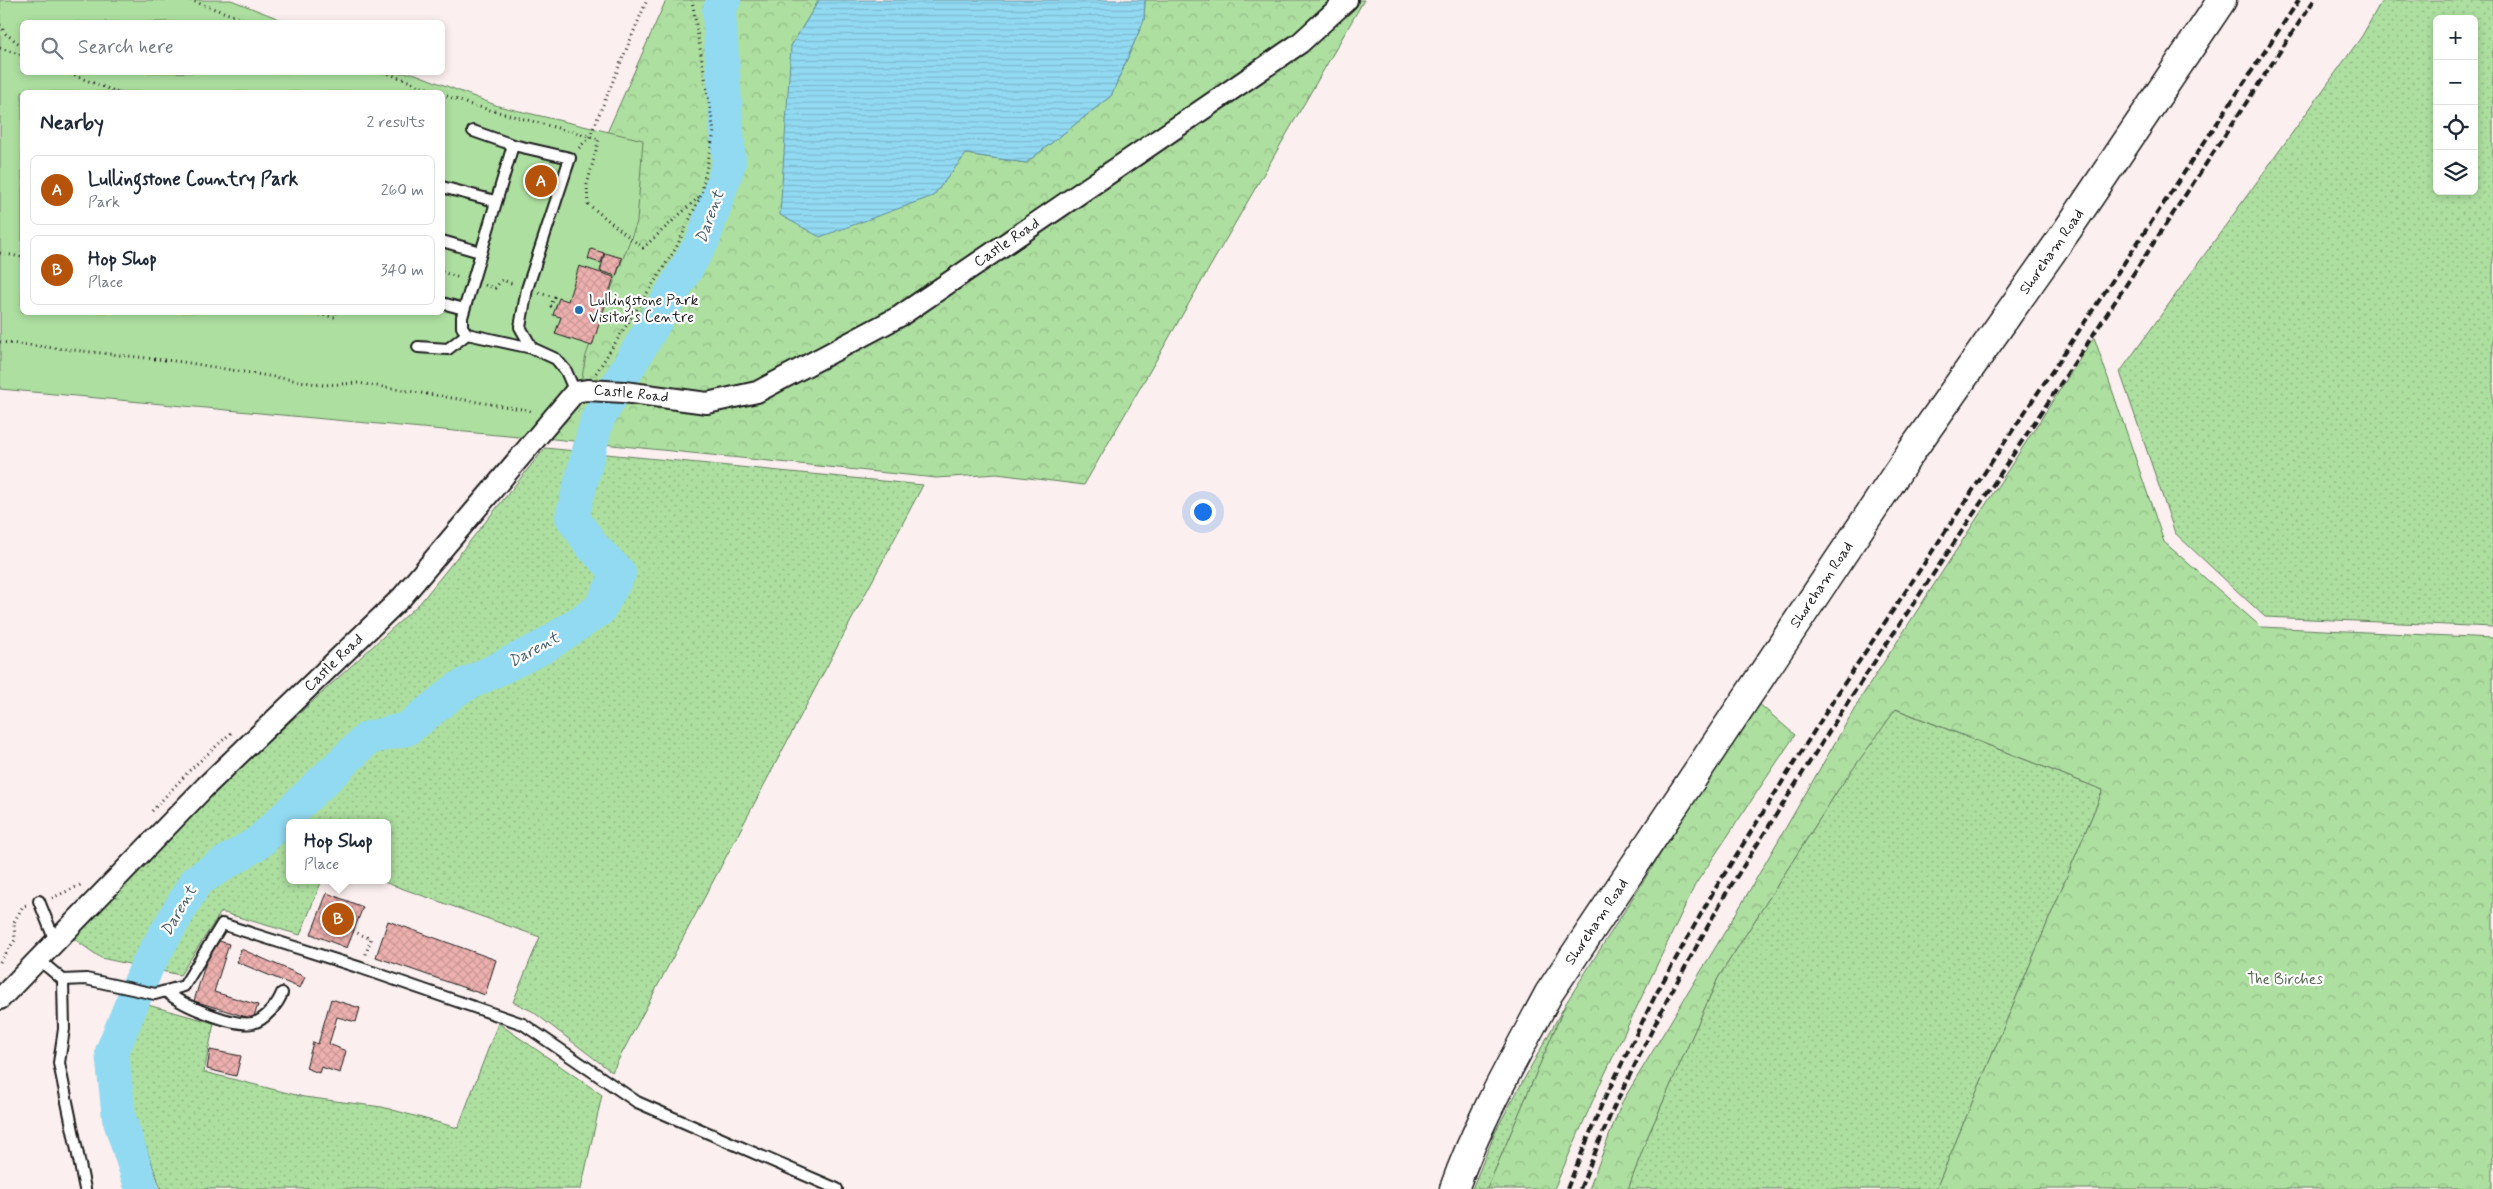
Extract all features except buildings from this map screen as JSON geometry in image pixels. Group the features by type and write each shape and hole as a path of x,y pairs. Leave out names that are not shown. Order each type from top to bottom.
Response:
{"main road":[{"name":"Shoreham Road","path":"1454,1189 1482,1123 1549,994 1911,452 2062,237 2222,0"}],"street":[{"name":"Castle Road","path":"0,999 54,941 206,786 402,597 589,391 624,392 707,403 758,392 900,316 1300,43 1347,0"}],"lane":[{"path":"473,131 513,145 570,158 527,289 520,328 532,348"},
{"path":"513,145 471,281 462,327 468,334 532,348 556,359 566,371 589,391"},
{"path":"445,188 495,201"},
{"path":"445,242 480,252"},
{"path":"445,304 464,309"},
{"path":"418,347 448,349 468,334"},
{"path":"39,901 54,941"},
{"path":"38,958 63,980 86,979 124,989 155,994 167,992 184,986 222,924 361,968 523,1024 638,1102 837,1189"},
{"path":"63,980 64,1029 59,1063 85,1189"},
{"path":"167,992 174,999 194,1009 253,1023 270,1011 279,1001 282,993"}],"path":[{"path":"190,0 245,20"},
{"path":"570,158 590,136 648,0"},
{"path":"589,391 592,380 676,248 702,195 714,132 692,0"},
{"path":"0,25 6,34 20,44"},
{"path":"0,48 20,54"},
{"path":"73,75 112,90"},
{"path":"392,75 433,90"},
{"path":"445,95 468,104 599,139 587,185 588,204 643,248 702,195"},
{"path":"0,253 20,257"},
{"path":"445,273 494,288 502,280 554,297 551,306 556,306"},
{"path":"321,315 335,317 335,315"},
{"path":"0,342 182,362 323,385 358,383 479,401 528,410 536,414"},
{"path":"145,819 190,770 233,730"},
{"path":"0,962 15,940 14,922 23,906 61,896 88,881"},
{"path":"353,931 371,939 361,968"}],"green space":[{"path":"0,0 231,0 282,20 20,20 20,75 418,75 498,106 643,140 637,222 586,355 581,383 530,438 0,389"},
{"path":"666,0 819,0 791,46 933,196 966,154 1026,163 1111,96 1144,20 1145,0 1364,0 1084,485 997,474 936,478 544,438 602,144"},
{"path":"2382,0 2493,0 2493,627 2265,617 2175,533 2120,372 2362,36"},
{"name":"The Birches","path":"2094,337 2164,542 2261,627 2493,638 2493,1189 1936,1189 2103,790 1896,709 1838,790 1718,978 1647,1138 1628,1189 1589,1189 1622,1102 1741,905 1862,696"},
{"path":"545,448 923,485 612,1072 532,1011 513,1002 540,937 389,884 391,884 391,819 286,819 286,884 320,884 300,935 221,912 180,975 101,958 70,936 209,796 420,603"},
{"path":"1757,702 1795,735 1695,885 1601,1082 1554,1189 1487,1189 1566,1003"},
{"path":"1895,709 2103,790 1936,1189 1628,1189 1647,1138 1718,978 1838,790"},
{"path":"1566,1003 1487,1189 1472,1189 1496,1130"},
{"path":"144,1004 214,1023 204,1072 304,1097 382,1107 458,1128 498,1023 602,1095 581,1189 161,1189 126,1093 128,1036"}],"water":[{"path":"819,0 1145,0 1144,20 1111,96 1026,163 966,154 933,196 820,237 780,215 791,46"}],"waterway":[{"name":"Darent","path":"142,1189 119,1118 112,1052 147,966 196,881 259,842 368,738 407,729 457,689 543,647 599,610 619,573 592,546 572,517 597,420 703,240 729,163 719,11 724,0"}],"railway":[{"path":"1567,1189 1602,1104 1656,994 1715,889 1840,690 2299,0"},
{"path":"1580,1189 1613,1109 1667,1000 1725,895 1851,697 2314,0"}],"place":[{"name":"Lullingstone Country Park","path":"541,181"},
{"name":"Lullingstone Park Visitor's Centre","path":"579,310"},
{"name":"Hop Shop","path":"338,919"}]}
